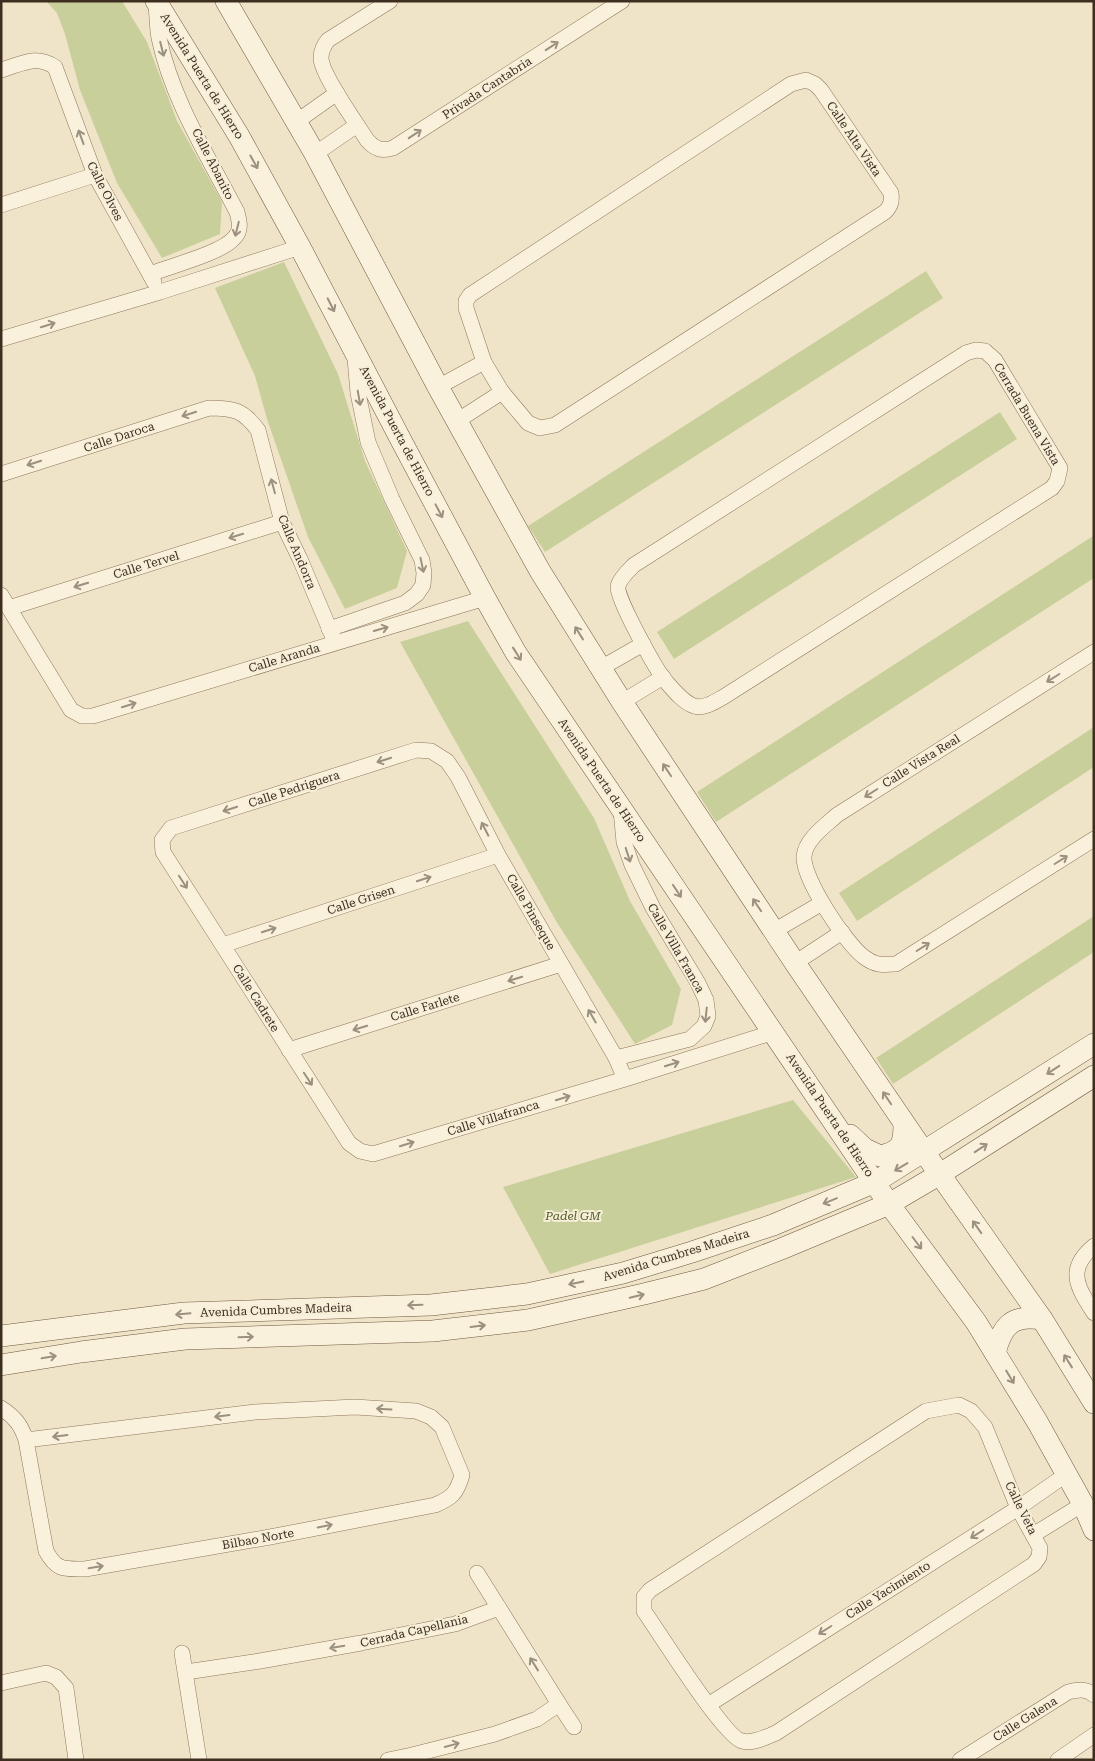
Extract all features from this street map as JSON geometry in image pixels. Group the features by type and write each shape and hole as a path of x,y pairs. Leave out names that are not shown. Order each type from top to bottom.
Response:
{"street":[{"name":"Avenida Puerta de Hierro","path":"156,1 239,136 516,653 889,1204 976,1322 1066,1474 1083,1504 1094,1530"},
{"name":"Calle Abanito","path":"150,274 220,248 235,238 240,223 237,212 182,106 159,36 156,1"},
{"path":"226,1 315,154 438,387 540,571 622,702 795,963 904,1124 1042,1319 1092,1397"},
{"name":"Privada Cantabria","path":"390,1 328,40 323,47 321,58 323,66 337,93 372,146 378,150 393,148 622,1"},
{"name":"Calle Olves","path":"1,70 36,59 46,61 55,67 95,175 160,292"},
{"name":"Calle Alta Vista","path":"806,80 815,84 821,90 891,193 890,207 885,212 555,425 540,428 528,423 502,392 484,362 466,308 466,301 470,295 791,84 806,80"},
{"path":"296,122 337,93"},
{"path":"315,154 357,125"},
{"path":"1,205 95,175"},
{"path":"1,339 160,292 300,247"},
{"name":"Calle Aranda","path":"332,636 405,603 417,594 423,586 424,574 422,560 392,499 368,442 358,393 354,350"},
{"name":"Cerrada Buena Vista","path":"976,350 985,351 995,360 1060,468 1057,481 1052,488 709,705 695,707 685,702 663,677 643,644 619,594 618,585 634,564 966,353 976,350"},
{"path":"438,387 484,362"},
{"path":"457,421 502,392"},
{"name":"Calle Daroca","path":"1,474 210,408 237,410"},
{"name":"Calle Andorra","path":"237,410 250,419 258,430 282,522 300,559 332,636"},
{"name":"Calle Tervel","path":"5,601 282,522"},
{"name":"Calle Aranda","path":"5,601 71,710 82,716 93,716 332,636 485,598"},
{"path":"601,668 643,644"},
{"name":"Calle Vista Real","path":"1094,652 837,815 811,839 804,855 805,869 822,903 842,932 863,957 880,966 896,964 1094,839"},
{"path":"622,702 663,677"},
{"name":"Calle Pedriguera","path":"162,840 171,828 416,750 431,751"},
{"name":"Calle Pinseque","path":"431,751 447,761 458,777 498,854 616,1058 625,1079"},
{"name":"Calle Villa Franca","path":"616,1058 690,1039 704,1026 708,1016 706,1000 698,983 653,908 632,866 624,842 620,807"},
{"name":"Calle Cadrete","path":"162,840 163,852 289,1050 349,1143 360,1151"},
{"name":"Calle Grisen","path":"223,945 498,854"},
{"path":"774,931 822,903"},
{"path":"795,963 842,932"},
{"name":"Calle Farlete","path":"289,1050 561,964"},
{"path":"625,1079 774,1032"},
{"name":"Avenida Cumbres Madeira","path":"1,1336 184,1314 432,1305 526,1294 623,1274 773,1225 875,1182 1094,1044"},
{"name":"Avenida Cumbres Madeira","path":"1,1365 81,1352 185,1339 433,1331 528,1320 704,1279 790,1246 889,1204 940,1174 1094,1076"},
{"name":"Calle Villafranca","path":"360,1151 374,1154 625,1079"},
{"path":"833,1120 865,1149 880,1156 892,1153 900,1148 904,1138 904,1124"},
{"path":"1094,1246 1084,1254 1077,1268 1076,1279 1082,1294 1094,1313"},
{"path":"976,1322 995,1321 1003,1316 1010,1309 1020,1288"},
{"path":"996,1353 999,1337 1008,1324 1028,1317 1042,1319"},
{"name":"Calle Veta","path":"958,1405 971,1411 985,1427 1018,1508 1033,1535 1040,1548 1039,1557 1034,1564 776,1734 758,1740 742,1741 729,1733 644,1611 644,1597 650,1590 926,1411 958,1405"},
{"name":"Bilbao Norte","path":"355,1407 416,1411 431,1417 442,1427 462,1475 459,1486 449,1500 435,1505 280,1535 85,1569 65,1570 58,1567 51,1560 46,1551 26,1440 255,1412 355,1407"},
{"path":"1,1408 14,1416 22,1427 26,1440"},
{"name":"Calle Yacimiento","path":"708,1704 1018,1508 1066,1474"},
{"path":"1033,1535 1083,1504"},
{"path":"477,1573 574,1728"},
{"name":"Cerrada Capellania","path":"186,1672 269,1660 456,1624 499,1608"},
{"path":"182,1653 199,1760"},
{"path":"1,1683 46,1673 56,1677 66,1688 76,1760"},
{"name":"Calle Galena","path":"960,1760 1068,1692 1080,1690 1094,1695"},
{"path":"388,1760 412,1756 495,1734 537,1719 559,1704"},
{"path":"1058,1760 1094,1736"}],"green space":[{"path":"46,1 122,1 147,42 177,121 222,202 220,234 162,258 117,183 80,90 65,34 57,13"},
{"path":"284,262 338,374 365,461 407,551 397,588 345,609 308,537 267,419 255,376 215,288"},
{"path":"926,271 943,298 545,552 528,526"},
{"path":"1000,412 1017,439 674,659 657,632"},
{"path":"1093,536 1094,578 716,822 697,792"},
{"path":"468,621 594,818 630,901 681,989 672,1025 635,1044 556,921 400,642"},
{"path":"1094,727 1094,767 857,921 839,893"},
{"path":"1094,916 1094,952 893,1084 876,1058"},
{"name":"Padel GM","path":"793,1100 856,1177 550,1274 503,1187"}]}
